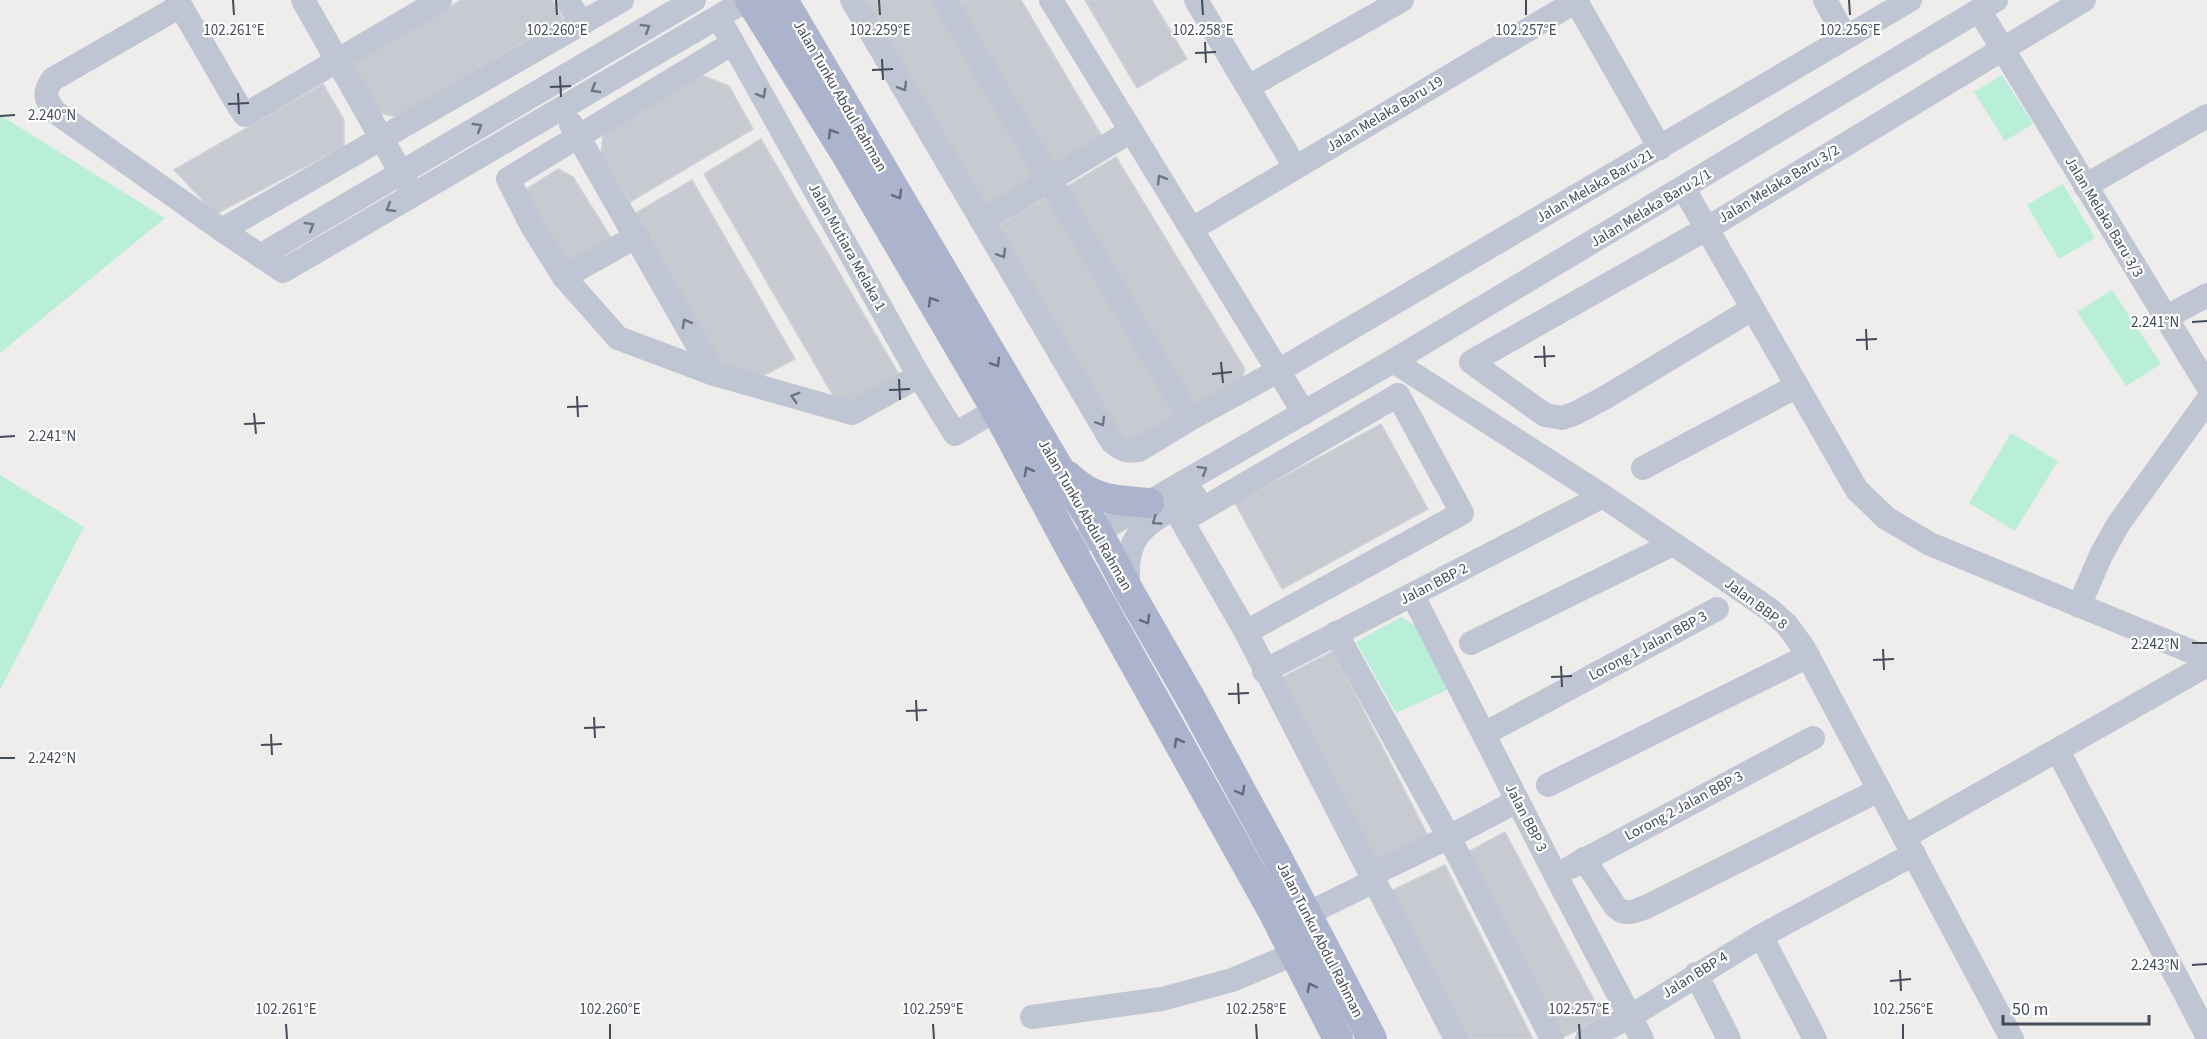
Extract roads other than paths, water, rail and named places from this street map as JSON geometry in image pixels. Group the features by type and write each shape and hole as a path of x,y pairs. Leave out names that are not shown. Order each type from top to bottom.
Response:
{"main road":[{"name":"Jalan Tunku Abdul Rahman","path":"749,0 844,152 996,410 1070,548 1272,910 1338,1039"},
{"name":"Jalan Tunku Abdul Rahman","path":"783,0 1098,532 1191,699 1372,1039"},
{"path":"1057,465 1088,493 1106,500 1149,503"}],"street":[{"path":"303,0 335,60 414,195"},
{"path":"440,0 245,115 179,3 53,79 46,87 46,100 54,111 284,271 749,0"},
{"path":"567,0 582,24"},
{"path":"222,230 622,0"},
{"name":"Jalan Melaka Baru 21","path":"852,0 1113,442 1121,449 1130,452 1139,450 1278,371 1910,0"},
{"path":"944,0 1190,419"},
{"path":"1051,0 1304,413"},
{"path":"1196,0 1295,167"},
{"path":"1248,87 1402,0"},
{"path":"1577,0 1660,148"},
{"name":"Jalan Melaka Baru 19","path":"1191,229 1577,0"},
{"path":"1825,0 1845,37"},
{"name":"Jalan Melaka Baru 3/2","path":"1752,309 1606,397 1562,418 1545,415 1471,362 1706,229 2001,48 2084,0"},
{"path":"260,256 548,86 685,2"},
{"name":"Jalan Melaka Baru 3/3","path":"1988,5 2001,48 2207,385"},
{"name":"Jalan Melaka Baru 2/1","path":"1304,413 1684,189 1988,5"},
{"name":"Jalan Mutiara Melaka 1","path":"718,17 919,376 955,434 996,410"},
{"path":"733,43 508,179 532,226 564,277 618,338 714,375 852,413 919,376"},
{"path":"548,86 637,236 714,375"},
{"path":"2085,186 2207,116"},
{"path":"982,221 1131,131"},
{"path":"1684,189 1857,490 1886,518 1930,544 2207,658"},
{"path":"564,277 637,236"},
{"path":"2165,318 2207,295"},
{"name":"Jalan BBP 8","path":"1393,361 1603,496 1769,609 1787,625 1808,656 2012,1039"},
{"path":"1643,468 1797,386"},
{"path":"1246,632 1462,513 1398,395 1182,521 1246,632 1456,1039"},
{"path":"2079,606 2101,555 2119,523 2207,402"},
{"path":"1070,548 1250,442 1304,413"},
{"path":"1129,591 1126,569 1128,554 1134,540 1146,528 1257,458 1304,413"},
{"name":"Jalan BBP 2","path":"1264,670 1413,596 1603,496"},
{"path":"1471,643 1673,544"},
{"name":"Jalan BBP 3","path":"1413,596 1642,1039"},
{"name":"Lorong 1 Jalan BBP 3","path":"1484,734 1717,609"},
{"path":"1336,633 1449,837 1552,1039"},
{"path":"1548,784 1808,656"},
{"name":"Jalan BBP 4","path":"1587,1039 1631,1016 2058,751 2207,665"},
{"name":"Lorong 2 Jalan BBP 3","path":"1556,876 1813,738"},
{"path":"2058,751 2207,1035"},
{"path":"1584,859 1615,906 1620,912 1627,914 1646,907 1879,790"},
{"path":"1307,914 1517,801"},
{"path":"1761,936 1815,1039"},
{"path":"1032,1017 1162,999 1232,980 1294,954"},
{"path":"1696,974 1729,1039"}]}
